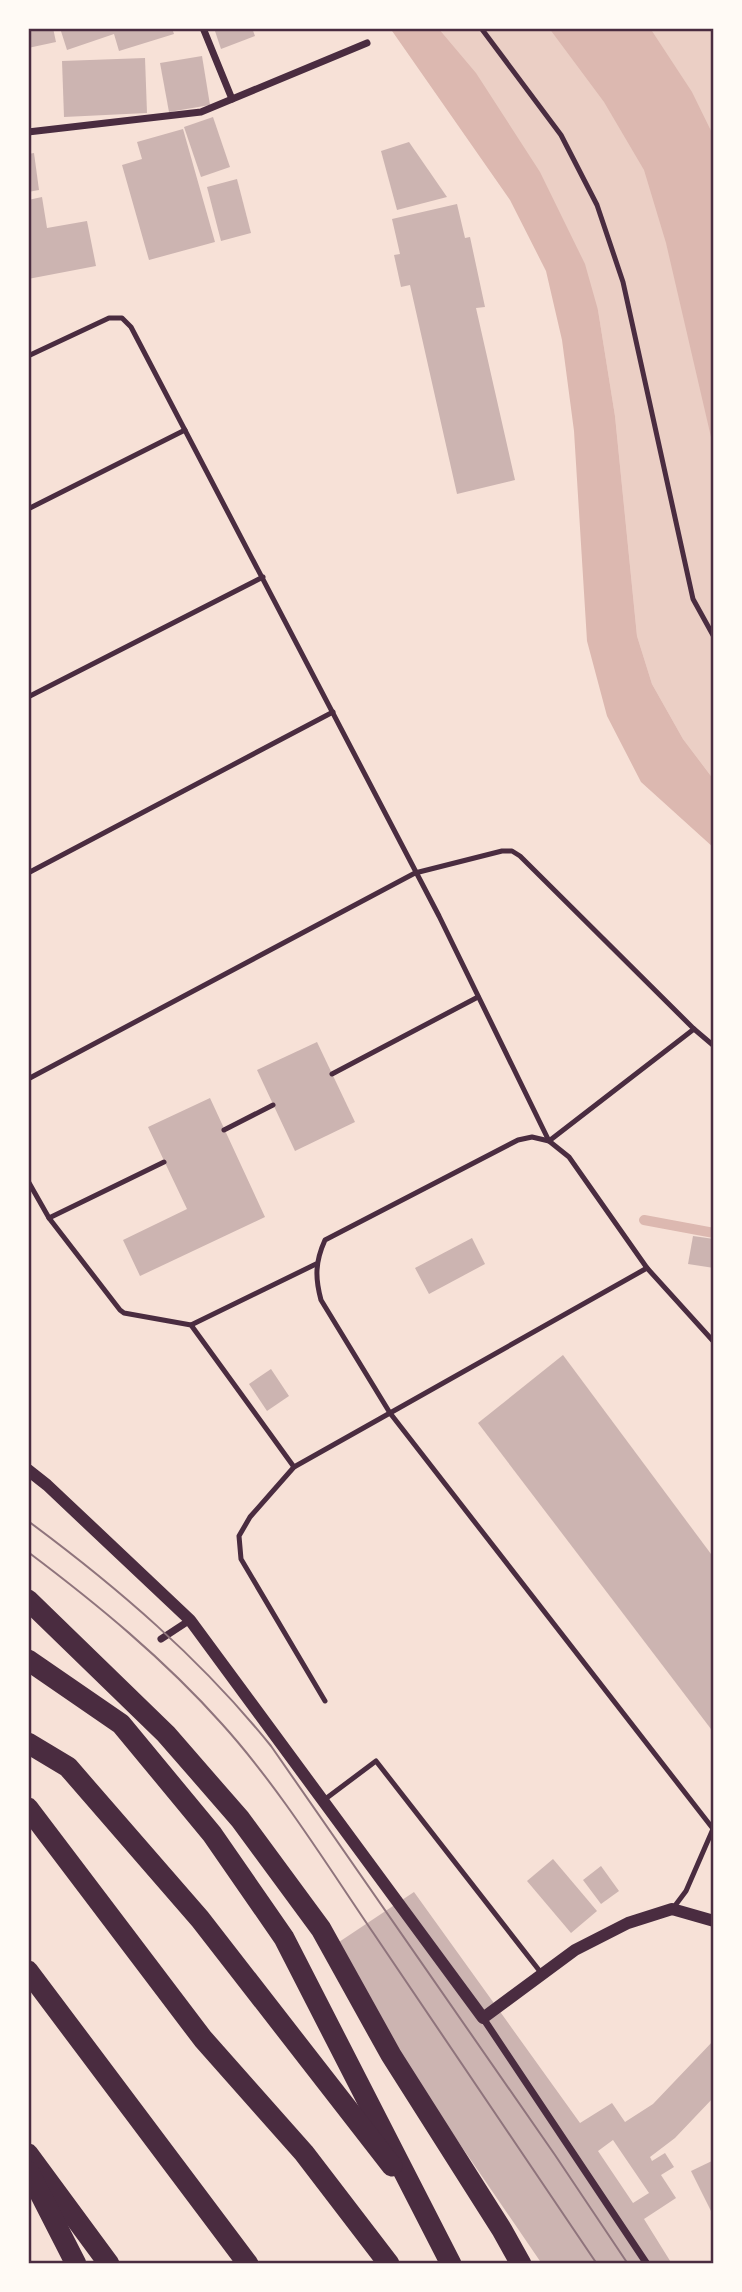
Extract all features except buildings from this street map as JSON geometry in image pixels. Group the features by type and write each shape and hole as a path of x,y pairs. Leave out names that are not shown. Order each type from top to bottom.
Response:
{"highway":[{"path":"28,1600 166,1734 240,1818 321,1929 391,2055 521,2264"},
{"path":"28,1660 121,1724 212,1834 284,1938 452,2264"},
{"path":"28,1742 68,1767 200,1919 424,2208"},
{"path":"28,1808 203,2039 304,2153 388,2264"},
{"path":"28,1971 248,2264"},
{"path":"28,2154 109,2264"},
{"path":"28,2170 76,2264"}],"street":[{"path":"203,28 233,99"},
{"path":"28,132 201,112 367,43"},
{"path":"28,1471 47,1485 190,1619 483,2018 647,2264"},
{"path":"161,1639 190,1619"},
{"path":"483,2018 575,1950 628,1923 672,1909 714,1922"}],"lane":[{"path":"481,28 561,135 597,205 623,282 693,599 714,637"},
{"path":"28,356 109,318 122,318 131,327 439,916 549,1141 569,1157 647,1268 714,1342"},
{"path":"28,509 185,430"},
{"path":"28,697 263,577"},
{"path":"28,873 333,712"},
{"path":"28,1079 415,873 502,851 513,851 520,856 714,1046"},
{"path":"332,1074 478,997"},
{"path":"672,1909 685,1891 713,1829 390,1413 321,1300 316,1282 316,1264 325,1240 518,1140 532,1138 549,1141 694,1029"},
{"path":"224,1130 273,1105"},
{"path":"49,1218 164,1162"},
{"path":"28,1181 49,1218 124,1313 191,1325 316,1264"},
{"path":"325,1701 240,1559 239,1536 250,1517 294,1467 647,1268"},
{"path":"191,1325 294,1467"},
{"path":"324,1800 376,1760 542,1975"}],"shaded area":[{"path":"390,28 438,28 476,73 540,172 585,264 598,310 615,416 637,636 652,684 683,739 714,780 714,848 641,782 607,716 587,641 574,431 562,340 546,271 510,200"},
{"path":"438,28 714,28 714,780 683,739 652,684 637,636 615,416 598,310"},
{"path":"549,28 650,28 692,92 714,137 714,450 666,243 644,170 604,102"}],"waterway":[{"path":"644,1220 714,1233"}],"tram line":[{"path":"28,1521 126,1598 157,1626 216,1683 271,1746 628,2264"},
{"path":"28,1552 153,1655 200,1700 263,1773 597,2264"}]}
